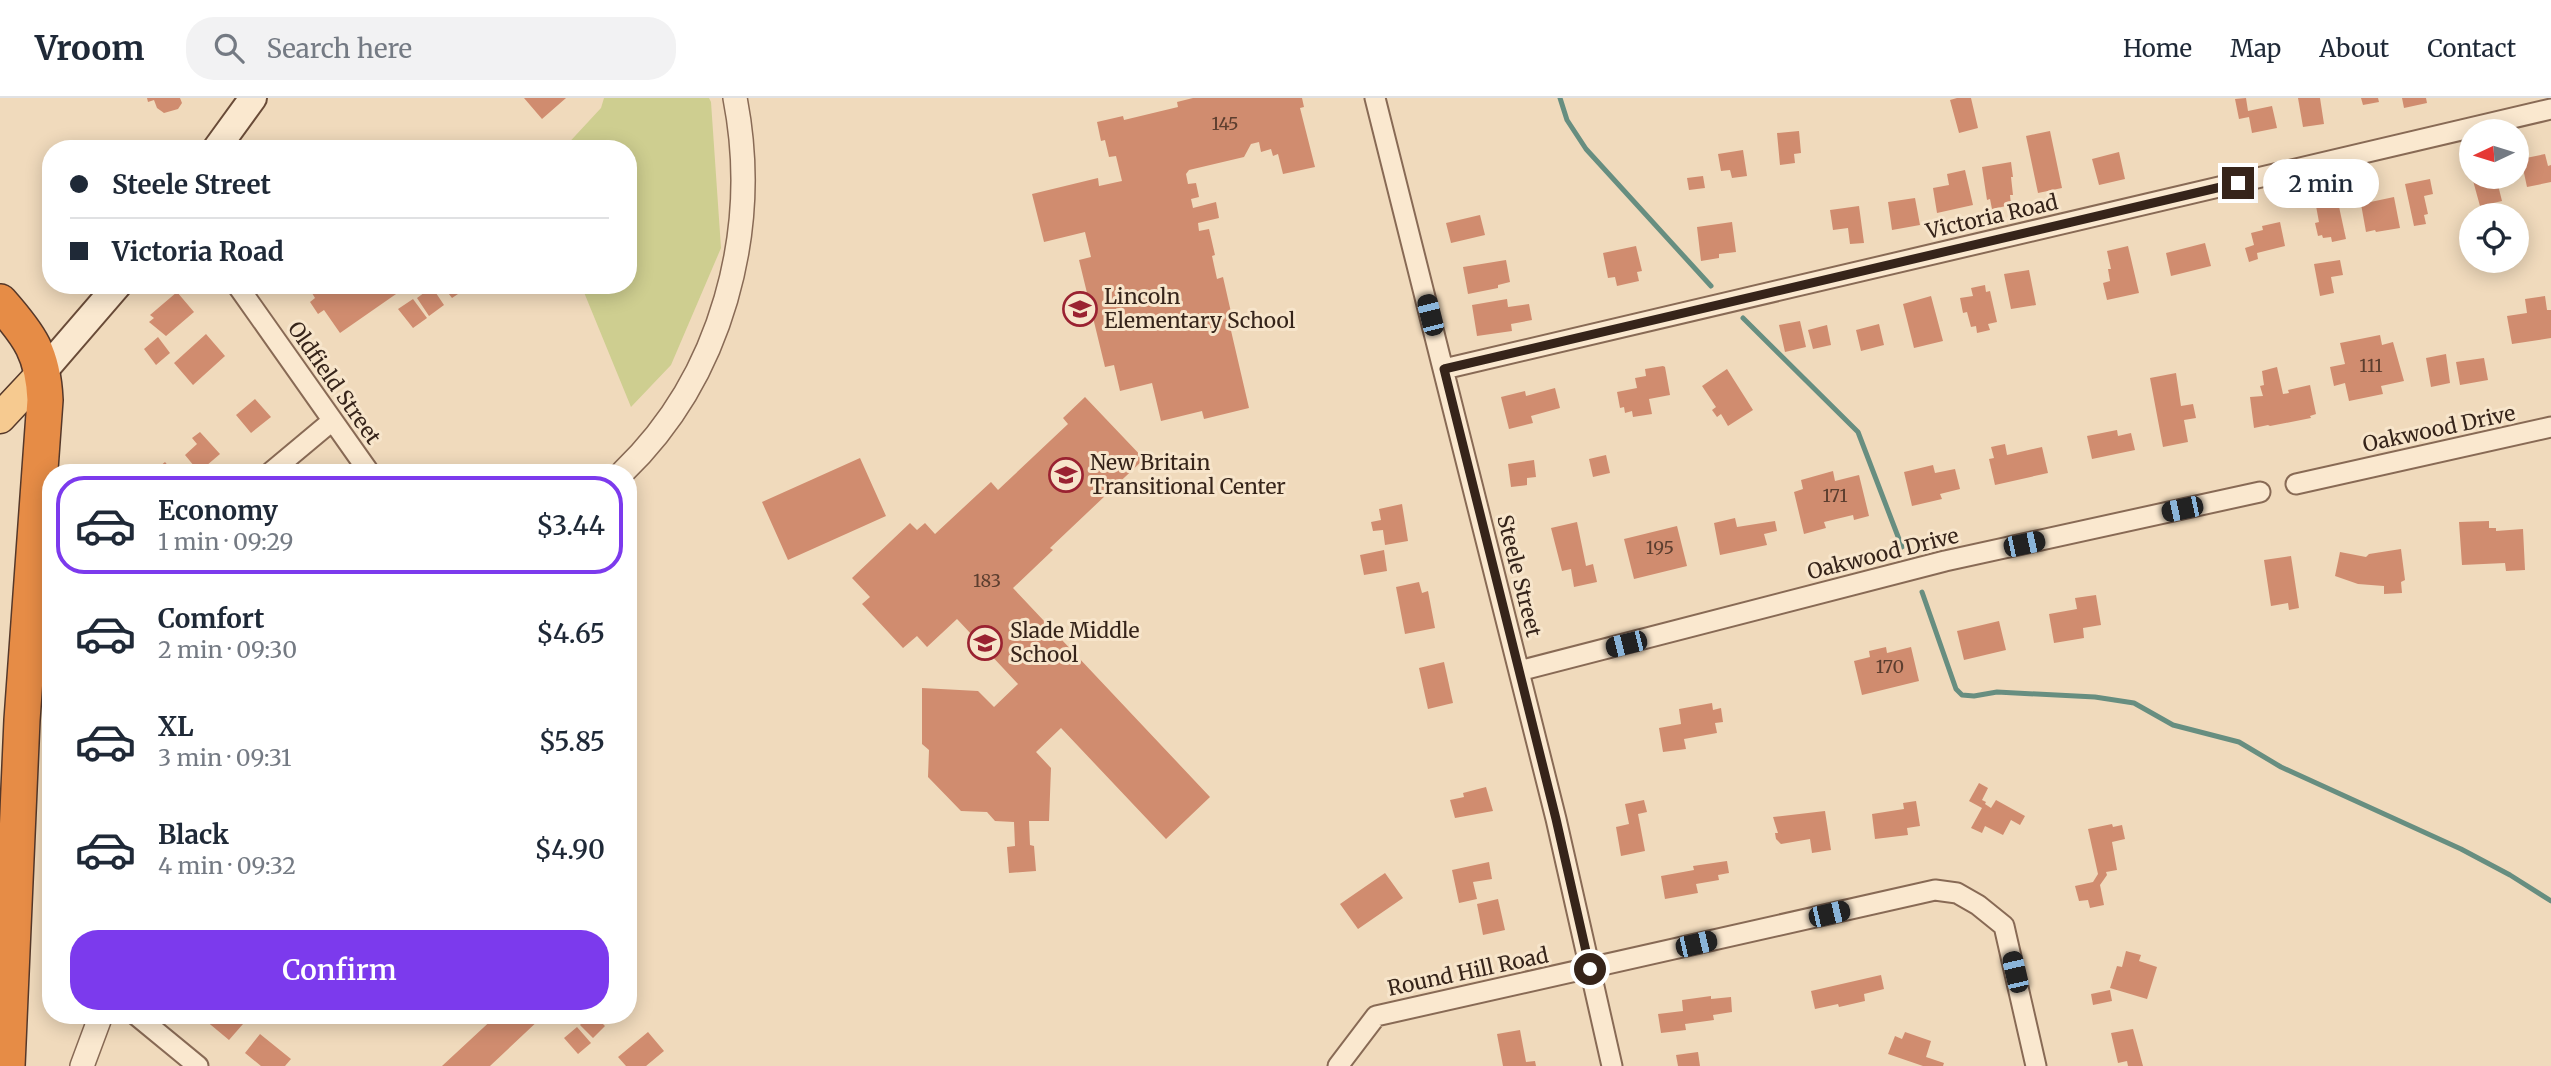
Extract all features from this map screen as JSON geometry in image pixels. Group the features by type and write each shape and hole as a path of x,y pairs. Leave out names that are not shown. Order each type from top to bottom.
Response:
{"highway":[{"path":"0,302 31,339 43,372 45,400 22,720 7,1066"}],"main road":[{"path":"223,140 253,98"},
{"path":"0,418 110,294"}],"street":[{"path":"630,464 653,440 676,408 707,352 723,312 736,265 742,217 744,178 735,98"},
{"name":"Steele Street","path":"1375,98 1519,671 1612,1066"},
{"name":"Victoria Road","path":"1444,369 2551,109"},
{"name":"Oldfield Street","path":"243,294 363,464"},
{"path":"281,464 332,421"},
{"name":"Oakwood Drive","path":"2296,484 2551,428"},
{"name":"Oakwood Drive","path":"1519,671 1945,561 2260,492"},
{"name":"Round Hill Road","path":"1338,1066 1377,1016 1935,890 1957,893 1978,905 2004,926 2036,1066"},
{"path":"82,1066 98,1024"},
{"path":"147,1024 198,1066"}],"green space":[{"path":"604,98 709,98 711,102 721,248 671,365 631,407 585,294 637,294 637,140 571,140 601,108"}],"building":[{"path":"147,98 180,98 182,103 178,109 164,113 157,108 154,100 148,102"},
{"path":"524,98 566,98 542,119"},
{"path":"1193,98 1302,98 1304,107 1300,108 1315,167 1283,174 1278,154 1273,156 1271,149 1261,152 1259,142 1251,144 1244,157 1189,170 1186,174 1188,184 1196,183 1199,197 1191,199 1193,208 1216,202 1219,218 1198,223 1199,231 1209,229 1217,279 1223,277 1233,321 1229,322 1249,408 1204,419 1202,411 1161,421 1152,383 1120,391 1114,365 1105,367 1079,260 1091,257 1085,232 1044,242 1032,194 1098,178 1099,186 1122,181 1116,156 1109,157 1105,140 1101,141 1097,122 1123,116 1124,120 1178,107 1177,102"},
{"path":"1971,98 1978,128 1959,133 1950,100"},
{"path":"2246,98 2248,111 2272,106 2277,128 2252,133 2249,117 2239,119 2235,99"},
{"path":"2298,98 2320,98 2324,124 2303,127"},
{"path":"2361,98 2378,98 2379,102 2363,105"},
{"path":"2402,98 2426,98 2427,103 2404,108"},
{"path":"1799,131 1801,153 1794,154 1795,163 1780,165 1777,133"},
{"path":"2050,131 2062,188 2038,193 2026,136"},
{"path":"1743,150 1747,176 1732,178 1730,170 1721,171 1718,154"},
{"path":"2119,152 2125,179 2099,185 2092,159"},
{"path":"2545,154 2548,166 2551,165 2551,182 2529,187 2529,157"},
{"path":"2011,162 2011,205 1992,209 1990,199 1987,200 1982,167"},
{"path":"1965,170 1973,205 1937,213 1933,188 1949,185 1947,174"},
{"path":"1703,176 1705,188 1689,190 1687,178"},
{"path":"2430,179 2433,194 2424,196 2428,214 2424,215 2426,224 2414,226 2405,184"},
{"path":"2475,189 2499,189 2502,201 2479,203"},
{"path":"2394,197 2400,228 2366,232 2361,204"},
{"path":"1915,198 1920,225 1892,230 1888,202"},
{"path":"2338,202 2346,239 2332,242 2331,237 2318,236 2315,223 2319,222 2316,206"},
{"path":"1859,206 1864,243 1850,244 1848,228 1833,230 1830,210"},
{"path":"1480,215 1485,235 1451,243 1446,223"},
{"path":"1732,222 1736,252 1719,254 1719,258 1701,261 1697,227"},
{"path":"2280,222 2285,246 2257,253 2258,259 2249,262 2245,248 2254,245 2251,233 2263,230 2262,226"},
{"path":"2205,243 2211,266 2171,276 2166,253"},
{"path":"1636,246 1642,271 1637,272 1639,281 1617,286 1615,277 1608,278 1603,253"},
{"path":"2128,246 2139,293 2107,300 2103,283 2110,281 2108,269 2111,269 2107,251"},
{"path":"1506,260 1510,282 1498,285 1498,288 1468,294 1463,267"},
{"path":"2340,260 2343,275 2331,277 2334,293 2320,296 2314,264"},
{"path":"2029,270 2036,305 2011,309 2004,274"},
{"path":"1985,285 1986,292 1990,291 1997,322 1988,324 1990,330 1977,333 1976,326 1971,327 1967,312 1963,313 1960,298 1973,296 1971,288"},
{"path":"175,294 179,294 194,312 166,336 149,322 154,318 150,315"},
{"path":"313,294 396,294 340,333 324,310 318,314 310,302 315,298"},
{"path":"422,294 437,294 444,305 429,316 417,298"},
{"path":"1931,296 1943,341 1914,348 1903,304"},
{"path":"2545,296 2547,310 2551,310 2551,338 2512,344 2507,316 2527,313 2525,299"},
{"path":"413,299 427,318 413,328 398,309"},
{"path":"1507,299 1508,307 1529,304 1532,320 1511,324 1512,331 1477,336 1472,305"},
{"path":"1800,321 1806,347 1785,352 1779,325"},
{"path":"1879,324 1884,345 1861,351 1856,330"},
{"path":"1827,325 1831,345 1813,349 1808,330"},
{"path":"206,334 225,356 193,385 174,363"},
{"path":"2380,335 2382,345 2393,342 2404,381 2381,386 2383,394 2349,401 2345,383 2334,386 2330,367 2345,364 2340,343"},
{"path":"158,337 170,353 156,365 144,349"},
{"path":"2446,354 2450,383 2431,387 2426,358"},
{"path":"2484,358 2488,380 2460,385 2456,362"},
{"path":"1663,366 1670,395 1649,399 1652,414 1633,417 1632,411 1625,413 1624,407 1620,408 1617,392 1637,388 1635,378 1646,376 1645,369"},
{"path":"2277,367 2283,394 2289,393 2288,390 2310,385 2316,414 2310,416 2311,418 2254,428 2250,397 2263,396 2260,386 2264,385 2262,371"},
{"path":"1727,369 1753,410 1728,426 1721,414 1717,417 1712,410 1716,407 1702,386"},
{"path":"2176,373 2181,406 2193,404 2196,418 2184,420 2188,442 2163,447 2150,378"},
{"path":"1555,388 1560,408 1531,416 1533,423 1509,429 1501,397 1525,391 1526,396"},
{"path":"1085,397 1144,459 1050,548 1053,550 1013,588 1210,797 1166,839 1061,728 1036,752 1051,768 1049,821 1029,821 1030,845 1034,846 1036,871 1009,873 1007,847 1015,846 1014,822 995,821 987,812 961,811 928,777 929,750 922,744 922,688 978,691 994,707 1018,684 957,619 927,647 917,636 903,648 862,604 870,597 852,578 910,523 917,530 925,523 935,534 991,482 998,490 1068,424 1063,418"},
{"path":"255,399 271,417 251,433 236,415"},
{"path":"2117,430 2118,436 2131,433 2135,450 2092,459 2087,436"},
{"path":"200,432 220,454 208,464 192,464 185,455 197,444 192,438"},
{"path":"2005,444 2007,455 2042,447 2048,473 1995,485 1989,459 1994,458 1991,447"},
{"path":"1606,455 1610,473 1593,477 1589,459"},
{"path":"860,458 886,516 788,560 762,502"},
{"path":"1534,460 1536,477 1527,478 1527,485 1511,487 1508,464"},
{"path":"1933,465 1935,473 1955,469 1960,489 1940,494 1942,499 1912,506 1904,472"},
{"path":"1833,471 1835,481 1859,475 1869,516 1854,520 1853,515 1824,522 1826,528 1804,534 1794,492 1803,489 1801,480"},
{"path":"1402,504 1408,541 1385,545 1383,530 1373,531 1371,522 1381,520 1379,509"},
{"path":"1735,518 1737,527 1775,521 1777,531 1764,534 1767,545 1720,555 1714,523"},
{"path":"2489,521 2489,528 2496,528 2496,531 2523,529 2525,570 2506,571 2505,563 2462,565 2459,522"},
{"path":"1577,522 1586,566 1593,564 1597,582 1574,587 1571,569 1562,571 1551,528"},
{"path":"1677,526 1687,566 1634,579 1624,539"},
{"path":"2401,549 2405,580 2401,582 2402,593 2384,594 2384,586 2358,584 2335,576 2340,552 2366,557 2369,554"},
{"path":"1384,550 1387,571 1364,575 1360,555"},
{"path":"2291,556 2299,608 2289,610 2288,603 2271,606 2264,560"},
{"path":"1419,582 1422,593 1428,591 1435,628 1405,634 1396,587"},
{"path":"2096,595 2101,625 2083,628 2084,638 2054,643 2049,614 2077,609 2075,598"},
{"path":"1999,621 2006,650 1964,660 1957,631"},
{"path":"1886,647 1887,653 1911,647 1919,681 1862,695 1854,661 1870,657 1869,651"},
{"path":"1444,662 1453,703 1428,709 1419,668"},
{"path":"1712,703 1713,710 1721,708 1723,722 1715,723 1717,733 1684,739 1686,749 1663,752 1659,728 1681,724 1679,709"},
{"path":"1979,783 1988,788 1982,800 1985,804 1991,808 1996,800 2025,816 2020,825 2011,820 2003,835 1985,826 1982,833 1971,828 1982,808 1969,801"},
{"path":"1486,787 1493,811 1455,818 1450,800 1464,797 1463,793"},
{"path":"1644,800 1647,812 1638,814 1645,851 1621,856 1616,827 1629,824 1625,804"},
{"path":"1916,801 1920,826 1907,828 1908,835 1875,839 1872,814 1904,809 1903,803"},
{"path":"1825,811 1831,850 1812,853 1810,839 1781,844 1776,839 1775,833 1778,833 1773,817"},
{"path":"2112,824 2113,827 2122,825 2125,839 2112,842 2117,870 2106,872 2107,875 2100,885 2104,905 2090,908 2088,900 2079,901 2075,886 2093,882 2098,874 2088,829"},
{"path":"1727,861 1729,873 1718,875 1719,880 1696,884 1698,893 1665,899 1661,876 1694,870 1693,866"},
{"path":"1489,862 1492,879 1473,882 1477,899 1459,903 1452,870"},
{"path":"1385,873 1403,898 1358,929 1340,904"},
{"path":"1498,899 1505,930 1483,935 1477,904"},
{"path":"2126,951 2141,955 2139,961 2157,967 2147,999 2110,988 2117,966 2122,967"},
{"path":"1881,975 1884,989 1864,994 1865,1001 1815,1009 1811,991"},
{"path":"2110,990 2112,1001 2093,1005 2091,994"},
{"path":"1711,996 1711,999 1731,997 1732,1012 1713,1015 1714,1020 1685,1024 1686,1030 1661,1033 1658,1014 1683,1011 1682,1000"},
{"path":"210,1024 243,1024 229,1040"},
{"path":"487,1024 535,1024 490,1066 442,1066"},
{"path":"603,1024 605,1026 593,1038 580,1025"},
{"path":"577,1027 591,1043 578,1054 564,1038"},
{"path":"2133,1029 2143,1066 2128,1066 2127,1061 2118,1063 2111,1033"},
{"path":"1520,1030 1526,1062 1535,1061 1536,1066 1503,1066 1497,1034"},
{"path":"648,1032 664,1051 646,1066 626,1066 618,1057"},
{"path":"1905,1032 1931,1041 1926,1057 1944,1063 1943,1066 1923,1066 1888,1054 1895,1036 1902,1039"},
{"path":"260,1034 291,1059 285,1066 261,1066 245,1053"},
{"path":"1698,1052 1700,1066 1678,1066 1676,1055"}],"waterway":[{"path":"1560,98 1567,120 1586,149 1711,286"},
{"path":"1743,318 1858,432 1902,547"},
{"path":"1922,592 1956,689 1962,695 1997,692 2095,697 2134,703 2173,725 2239,742 2281,767 2461,849 2551,901"}],"place":[{"name":"Lincoln Elementary School","path":"1080,309"},
{"name":"New Britain Transitional Center","path":"1066,475"},
{"name":"Slade Middle School","path":"985,643"}],"route":[{"path":"1590,969 1556,819 1444,369 2238,183"}]}
